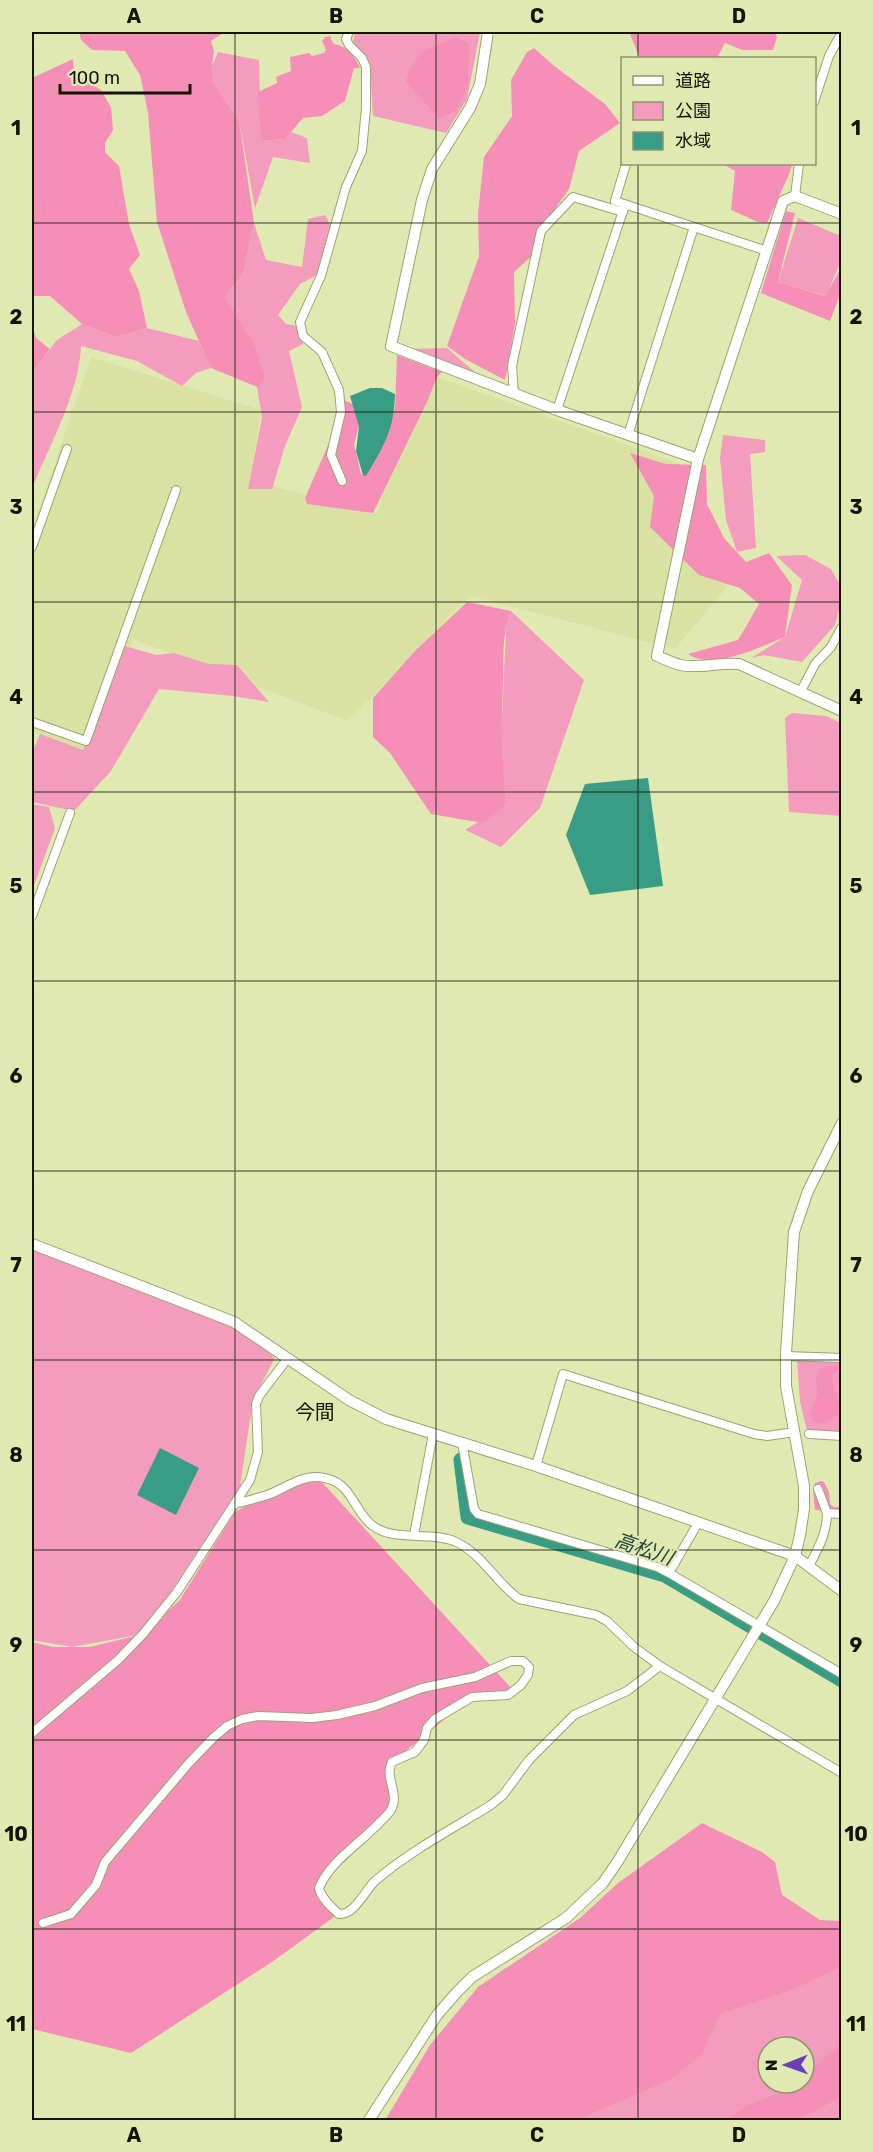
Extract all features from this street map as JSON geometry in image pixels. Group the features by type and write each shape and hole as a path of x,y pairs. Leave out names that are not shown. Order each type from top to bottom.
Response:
{"street":[{"path":"342,481 331,455 341,412 339,390 322,352 303,336 300,322 321,276 346,187 362,151 366,108 366,67 362,58 346,39 348,32"},
{"path":"488,32 480,84 470,108 432,169 422,200 391,346 557,410 698,459"},
{"path":"816,96 829,56 842,32"},
{"path":"624,208 615,201 626,165"},
{"path":"795,196 799,165"},
{"path":"842,214 795,196 783,201 698,459 657,656 678,665 688,666 739,664 842,711"},
{"path":"514,394 512,366 541,231 573,197 694,227 767,251"},
{"path":"557,410 624,208"},
{"path":"628,435 694,227"},
{"path":"32,548 67,449"},
{"path":"32,722 86,741 176,490"},
{"path":"801,691 815,664 831,648 842,627"},
{"path":"32,916 70,813"},
{"path":"369,2121 437,2015 457,1992 472,1977 566,1918 603,1883 715,1700 788,1573 795,1556 801,1527 804,1486 786,1386 794,1232 808,1191 842,1122"},
{"path":"32,1244 234,1322 367,1410 795,1556 842,1591"},
{"path":"786,1356 842,1358"},
{"path":"32,1733 118,1660 143,1634 177,1592 250,1480 256,1460 256,1404 259,1396 288,1358"},
{"path":"536,1466 563,1374 754,1434 767,1436 795,1432"},
{"path":"414,1535 433,1434"},
{"path":"809,1434 842,1436"},
{"path":"462,1442 474,1509 478,1514 657,1567 757,1629 842,1674"},
{"path":"235,1504 269,1495 305,1478 326,1478 337,1482 348,1491 369,1523 378,1530 439,1537 465,1546 519,1599 581,1611 601,1618 660,1666 842,1773"},
{"path":"809,1566 823,1538 827,1522 818,1489"},
{"path":"826,1514 842,1514"},
{"path":"669,1573 698,1523"},
{"path":"42,1923 71,1914 96,1885 105,1862 188,1764 227,1726 242,1719 258,1716 312,1718 337,1715 375,1706 422,1688 476,1677 511,1661 523,1661 529,1667 528,1675 521,1685 508,1695 472,1697 435,1719 427,1728 424,1740 415,1752 392,1762 388,1768 395,1798 392,1810 331,1868 319,1888 320,1895 339,1914 344,1914 373,1883 399,1862 491,1805 503,1795 529,1760 574,1715 627,1691 660,1666"}],"shaded area":[{"path":"79,32 225,32 211,41 214,51 212,66 214,84 239,120 254,223 243,274 225,297 253,343 265,378 257,387 211,368 186,312 157,222 148,113 140,75 125,51 92,50 81,40"},
{"path":"629,32 774,32 777,37 773,50 742,50 725,43 718,57 640,57"},
{"path":"331,36 334,44 350,52 360,68 354,68 345,101 322,116 303,118 285,139 261,141 258,92 277,83 276,77 291,71 290,57 324,53 326,50 322,41 325,37"},
{"path":"455,37 469,44 468,85 457,110 439,118 406,82 413,64 423,52"},
{"path":"534,48 605,104 620,123 579,151 569,189 539,231 534,254 514,272 515,323 505,380 465,359 447,346 479,256 478,213 484,157 512,116 511,80 527,52"},
{"path":"73,59 74,73 101,90 111,107 113,130 105,143 105,152 119,166 129,224 140,255 129,269 139,291 147,328 116,337 82,324 50,296 32,296 32,78"},
{"path":"725,165 792,165 767,223 758,222 731,210 735,171"},
{"path":"786,211 795,213 778,282 825,296 841,268 841,292 830,321 761,293"},
{"path":"32,325 36,338 50,349 35,369 32,403"},
{"path":"397,355 442,372 437,377 373,513 307,504 305,498 340,418 341,399 356,405 363,412 354,444 361,474 366,475 395,408"},
{"path":"91,357 261,410 250,480 377,514 421,372 437,377 689,467 737,575 675,649 470,596 348,721 133,639 94,757 32,731 32,530"},
{"path":"630,453 666,464 706,465 707,504 724,538 746,562 769,553 792,585 785,637 723,659 698,659 688,654 738,640 759,604 740,588 699,575 650,527 654,496"},
{"path":"467,602 511,611 504,638 503,656 502,744 506,804 483,823 431,814 390,753 373,737 373,698 414,652"},
{"path":"835,1365 841,1367 841,1370 831,1375 840,1413 824,1424 815,1422 809,1415 818,1395 816,1379 818,1369"},
{"path":"319,1479 514,1691 472,1697 392,1762 395,1798 383,1817 319,1887 334,1917 272,1962 131,2053 32,2029 32,1642 53,1647 90,1647 143,1634 179,1601 235,1512 264,1496"},
{"path":"824,1482 829,1492 830,1504 834,1507 841,1507 841,1512 815,1510 813,1491 815,1483"},
{"path":"702,1823 762,1852 775,1862 782,1895 820,1920 841,1921 841,1967 789,1991 720,2014 702,2054 670,2080 576,2120 388,2120 387,2117 430,2045 478,1987 580,1918 618,1883"},
{"path":"841,2045 841,2097 797,2120 726,2120 748,2105 774,2095 816,2095 816,2066"}],"green space":[{"path":"355,32 480,32 467,99 446,133 373,116 370,66 353,42"},
{"path":"218,52 259,60 261,141 285,139 291,132 307,138 310,163 273,157 255,208 239,120 214,84 212,66"},
{"path":"325,215 331,226 317,275 300,284 278,315 286,324 298,326 303,344 289,351 302,407 285,446 272,489 248,489 262,418 257,387 263,373 225,297 243,274 254,223 266,260 302,267 308,219"},
{"path":"798,218 841,236 841,261 826,296 778,282"},
{"path":"82,324 116,337 147,328 199,341 211,368 196,373 182,386 137,361 81,346 70,399 32,488 32,403 35,369 57,340"},
{"path":"447,348 477,374 412,349"},
{"path":"723,435 765,440 765,452 750,454 756,548 737,552 726,520 720,458"},
{"path":"805,555 831,569 841,587 841,603 835,625 802,662 764,655 751,658 785,637 802,580 776,556"},
{"path":"511,611 584,680 540,808 501,847 465,830 498,810 506,627"},
{"path":"125,646 156,655 174,653 209,664 237,665 269,702 159,689 111,771 74,811 32,802 32,753 40,734 83,750"},
{"path":"792,713 826,716 841,723 841,816 789,812 785,718"},
{"path":"32,804 49,807 55,828 32,891"},
{"path":"32,1248 238,1326 275,1358 253,1399 240,1487 143,1634 72,1647 32,1640"},
{"path":"797,1359 841,1361 841,1432 807,1431 800,1402"},
{"path":"841,1951 841,2120 531,2120 708,2002"}],"water":[{"path":"370,388 382,388 395,394 393,418 387,437 366,476 363,475 356,451 359,427 350,396"},
{"path":"648,778 663,886 590,895 566,835 585,784"},
{"path":"160,1448 199,1468 176,1515 137,1495"}],"waterway":[{"name":"高松川","path":"461,1460 468,1517 665,1575 842,1680"}],"district":[{"name":"今間","path":"315,1412"}]}
